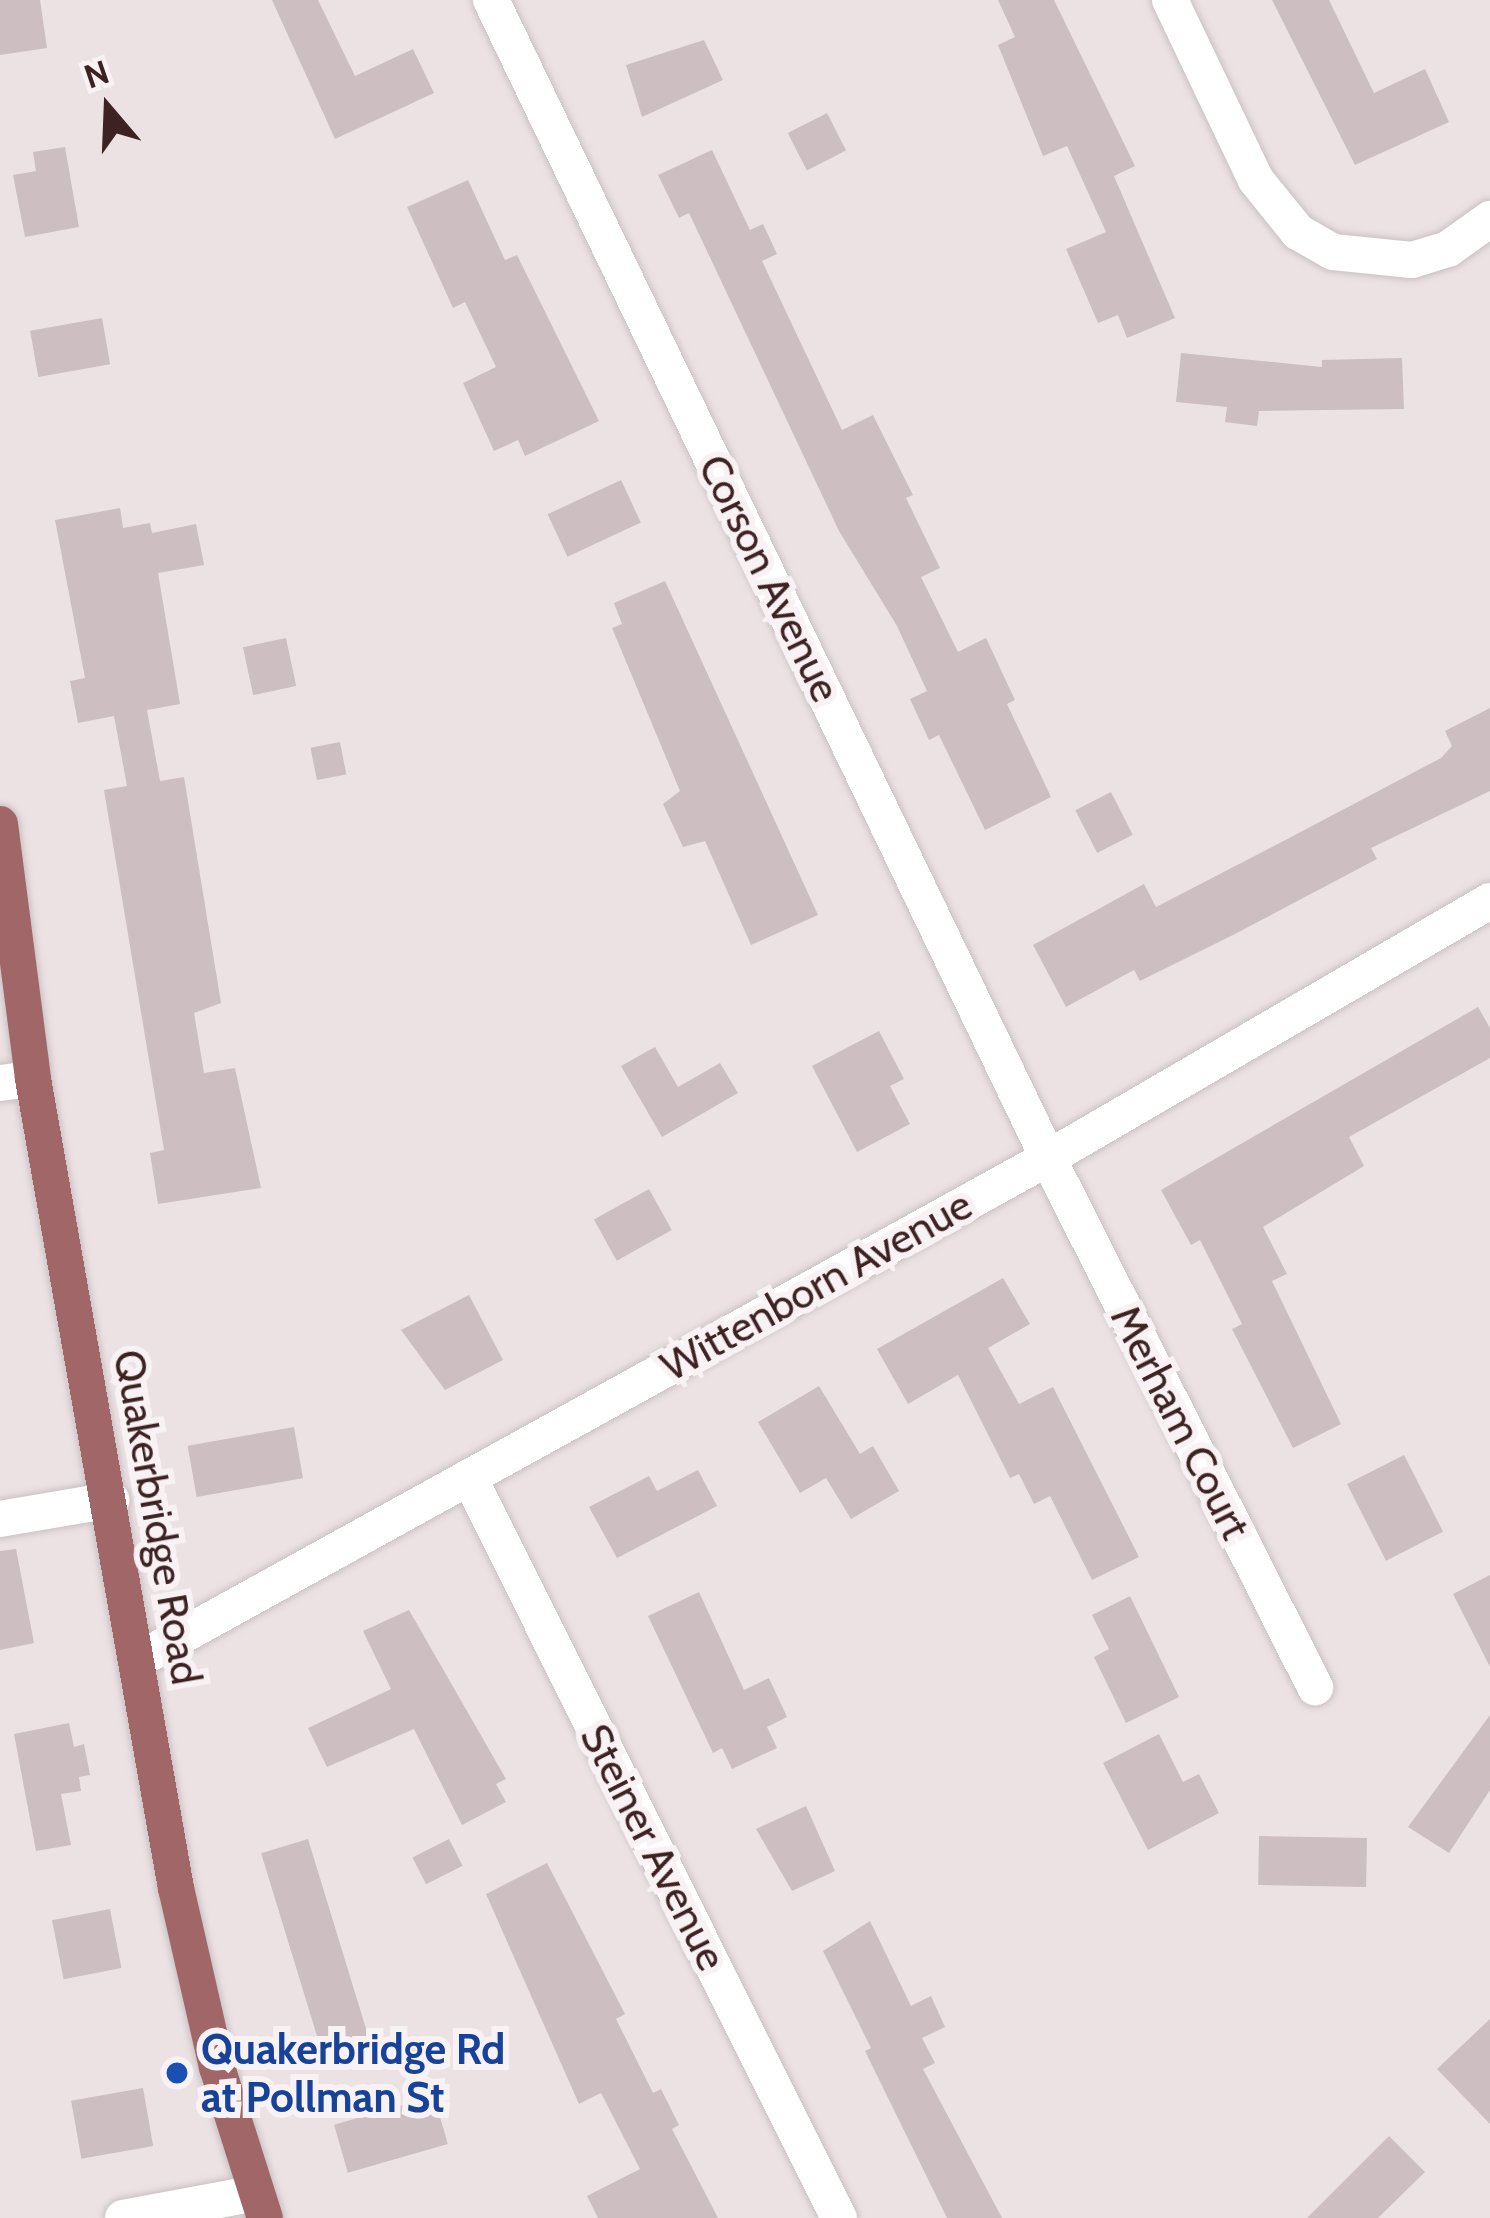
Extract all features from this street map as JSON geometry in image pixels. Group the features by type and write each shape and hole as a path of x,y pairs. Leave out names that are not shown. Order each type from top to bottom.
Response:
{"main road":[{"name":"Quakerbridge Road","path":"0,824 16,1081 111,1500 176,1888 261,2205"}],"street":[{"name":"Corson Avenue","path":"491,0 1048,1157"},
{"path":"1170,0 1256,180 1298,232 1333,252 1412,260 1448,249 1490,219"},
{"name":"Wittenborn Avenue","path":"138,1660 1048,1157 1490,902"},
{"name":"Merham Court","path":"1048,1157 1315,1687"},
{"name":"Steiner Avenue","path":"469,1477 839,2218"},
{"path":"0,1519 111,1500"},
{"path":"123,2218 261,2205"}],"building":[{"path":"0,0 40,0 47,48 0,55"},
{"path":"272,0 318,0 355,76 413,49 434,93 335,139"},
{"path":"998,0 1054,0 1135,166 1114,176 1175,318 1127,338 1118,315 1098,323 1066,249 1106,232 1067,146 1043,156 998,45 1015,37"},
{"path":"1272,0 1329,0 1374,93 1425,69 1449,122 1355,165"},
{"path":"704,40 723,80 642,117 626,65"},
{"path":"827,113 846,150 807,170 788,133"},
{"path":"65,147 79,227 25,237 13,175 36,171 33,152"},
{"path":"712,150 750,230 763,224 777,254 762,261 842,430 873,415 913,495 906,498 940,568 921,577 958,652 986,638 1015,700 1007,704 1051,797 985,830 939,735 929,740 910,699 927,691 897,626 839,531 689,213 679,218 658,175"},
{"path":"468,180 505,260 517,255 599,421 525,456 518,440 494,451 463,383 496,367 465,302 453,308 407,207"},
{"path":"102,318 110,364 38,377 30,331"},
{"path":"1181,353 1322,367 1322,360 1402,358 1404,409 1259,411 1257,426 1225,422 1227,407 1176,402"},
{"path":"621,480 641,523 567,557 548,514"},
{"path":"120,508 123,528 150,523 152,533 196,524 204,565 158,573 180,704 147,710 160,781 184,777 221,1003 194,1013 204,1073 235,1068 261,1188 158,1204 150,1153 164,1150 104,790 127,786 114,716 78,723 70,681 85,678 55,520"},
{"path":"665,581 818,915 751,945 705,841 683,847 663,804 680,791 612,628 622,624 614,603"},
{"path":"286,638 296,686 253,695 243,647"},
{"path":"1490,708 1490,791 1371,848 1377,859 1235,934 1140,981 1134,970 1066,1007 1033,945 1144,884 1156,907 1293,836 1441,758 1452,746 1445,731"},
{"path":"340,742 346,774 317,780 311,748"},
{"path":"1111,792 1133,835 1097,853 1075,810"},
{"path":"1478,1007 1490,1028 1490,1058 1349,1137 1364,1166 1263,1227 1287,1274 1272,1281 1341,1424 1293,1448 1232,1329 1242,1324 1200,1240 1191,1245 1161,1190"},
{"path":"879,1031 904,1079 890,1086 910,1124 857,1152 812,1066"},
{"path":"655,1047 678,1087 720,1063 738,1093 662,1137 621,1066"},
{"path":"649,1189 672,1230 617,1261 594,1220"},
{"path":"1003,1278 1030,1324 988,1348 1019,1404 1053,1387 1139,1557 1092,1580 1050,1496 1034,1504 1019,1474 1010,1478 958,1375 908,1404 877,1349"},
{"path":"469,1295 503,1360 445,1390 401,1330"},
{"path":"819,1386 860,1454 873,1446 899,1491 851,1519 826,1478 800,1493 758,1422"},
{"path":"294,1427 303,1478 197,1497 188,1446"},
{"path":"1404,1455 1443,1532 1386,1561 1347,1484"},
{"path":"698,1470 717,1506 617,1558 589,1507 649,1476 657,1491"},
{"path":"16,1549 34,1643 0,1650 0,1551"},
{"path":"1490,1575 1490,1667 1453,1594"},
{"path":"699,1592 744,1690 769,1678 787,1717 767,1727 777,1748 732,1769 722,1748 713,1753 648,1616"},
{"path":"1130,1596 1179,1697 1126,1723 1094,1657 1109,1649 1092,1615"},
{"path":"409,1610 506,1779 496,1784 506,1802 462,1825 414,1729 327,1767 308,1728 391,1689 363,1631"},
{"path":"1490,1715 1490,1790 1449,1853 1408,1827"},
{"path":"69,1723 74,1747 84,1744 90,1775 79,1777 81,1791 61,1794 71,1845 36,1851 14,1734"},
{"path":"1159,1734 1183,1782 1199,1774 1219,1813 1148,1850 1103,1763"},
{"path":"806,1806 835,1871 792,1891 756,1829"},
{"path":"1259,1836 1367,1838 1366,1887 1258,1885"},
{"path":"308,1839 371,2045 324,2059 261,1853"},
{"path":"449,1839 463,1866 426,1884 412,1858"},
{"path":"547,1863 625,2014 616,2019 653,2093 661,2089 679,2125 672,2129 718,2218 598,2218 587,2196 640,2169 601,2093 579,2104 486,1894"},
{"path":"110,1909 121,1968 64,1979 52,1920"},
{"path":"870,1921 911,2006 931,1996 945,2027 922,2038 935,2063 923,2069 1002,2218 947,2218 865,2051 871,2048 823,1951"},
{"path":"1490,2019 1490,2124 1437,2069"},
{"path":"143,2088 153,2146 81,2159 71,2101"},
{"path":"434,2096 448,2144 348,2173 334,2125"},
{"path":"1389,2136 1425,2172 1378,2218 1307,2218"}],"place":[{"name":"Quakerbridge Rd at Pollman St","path":"177,2073"}]}
